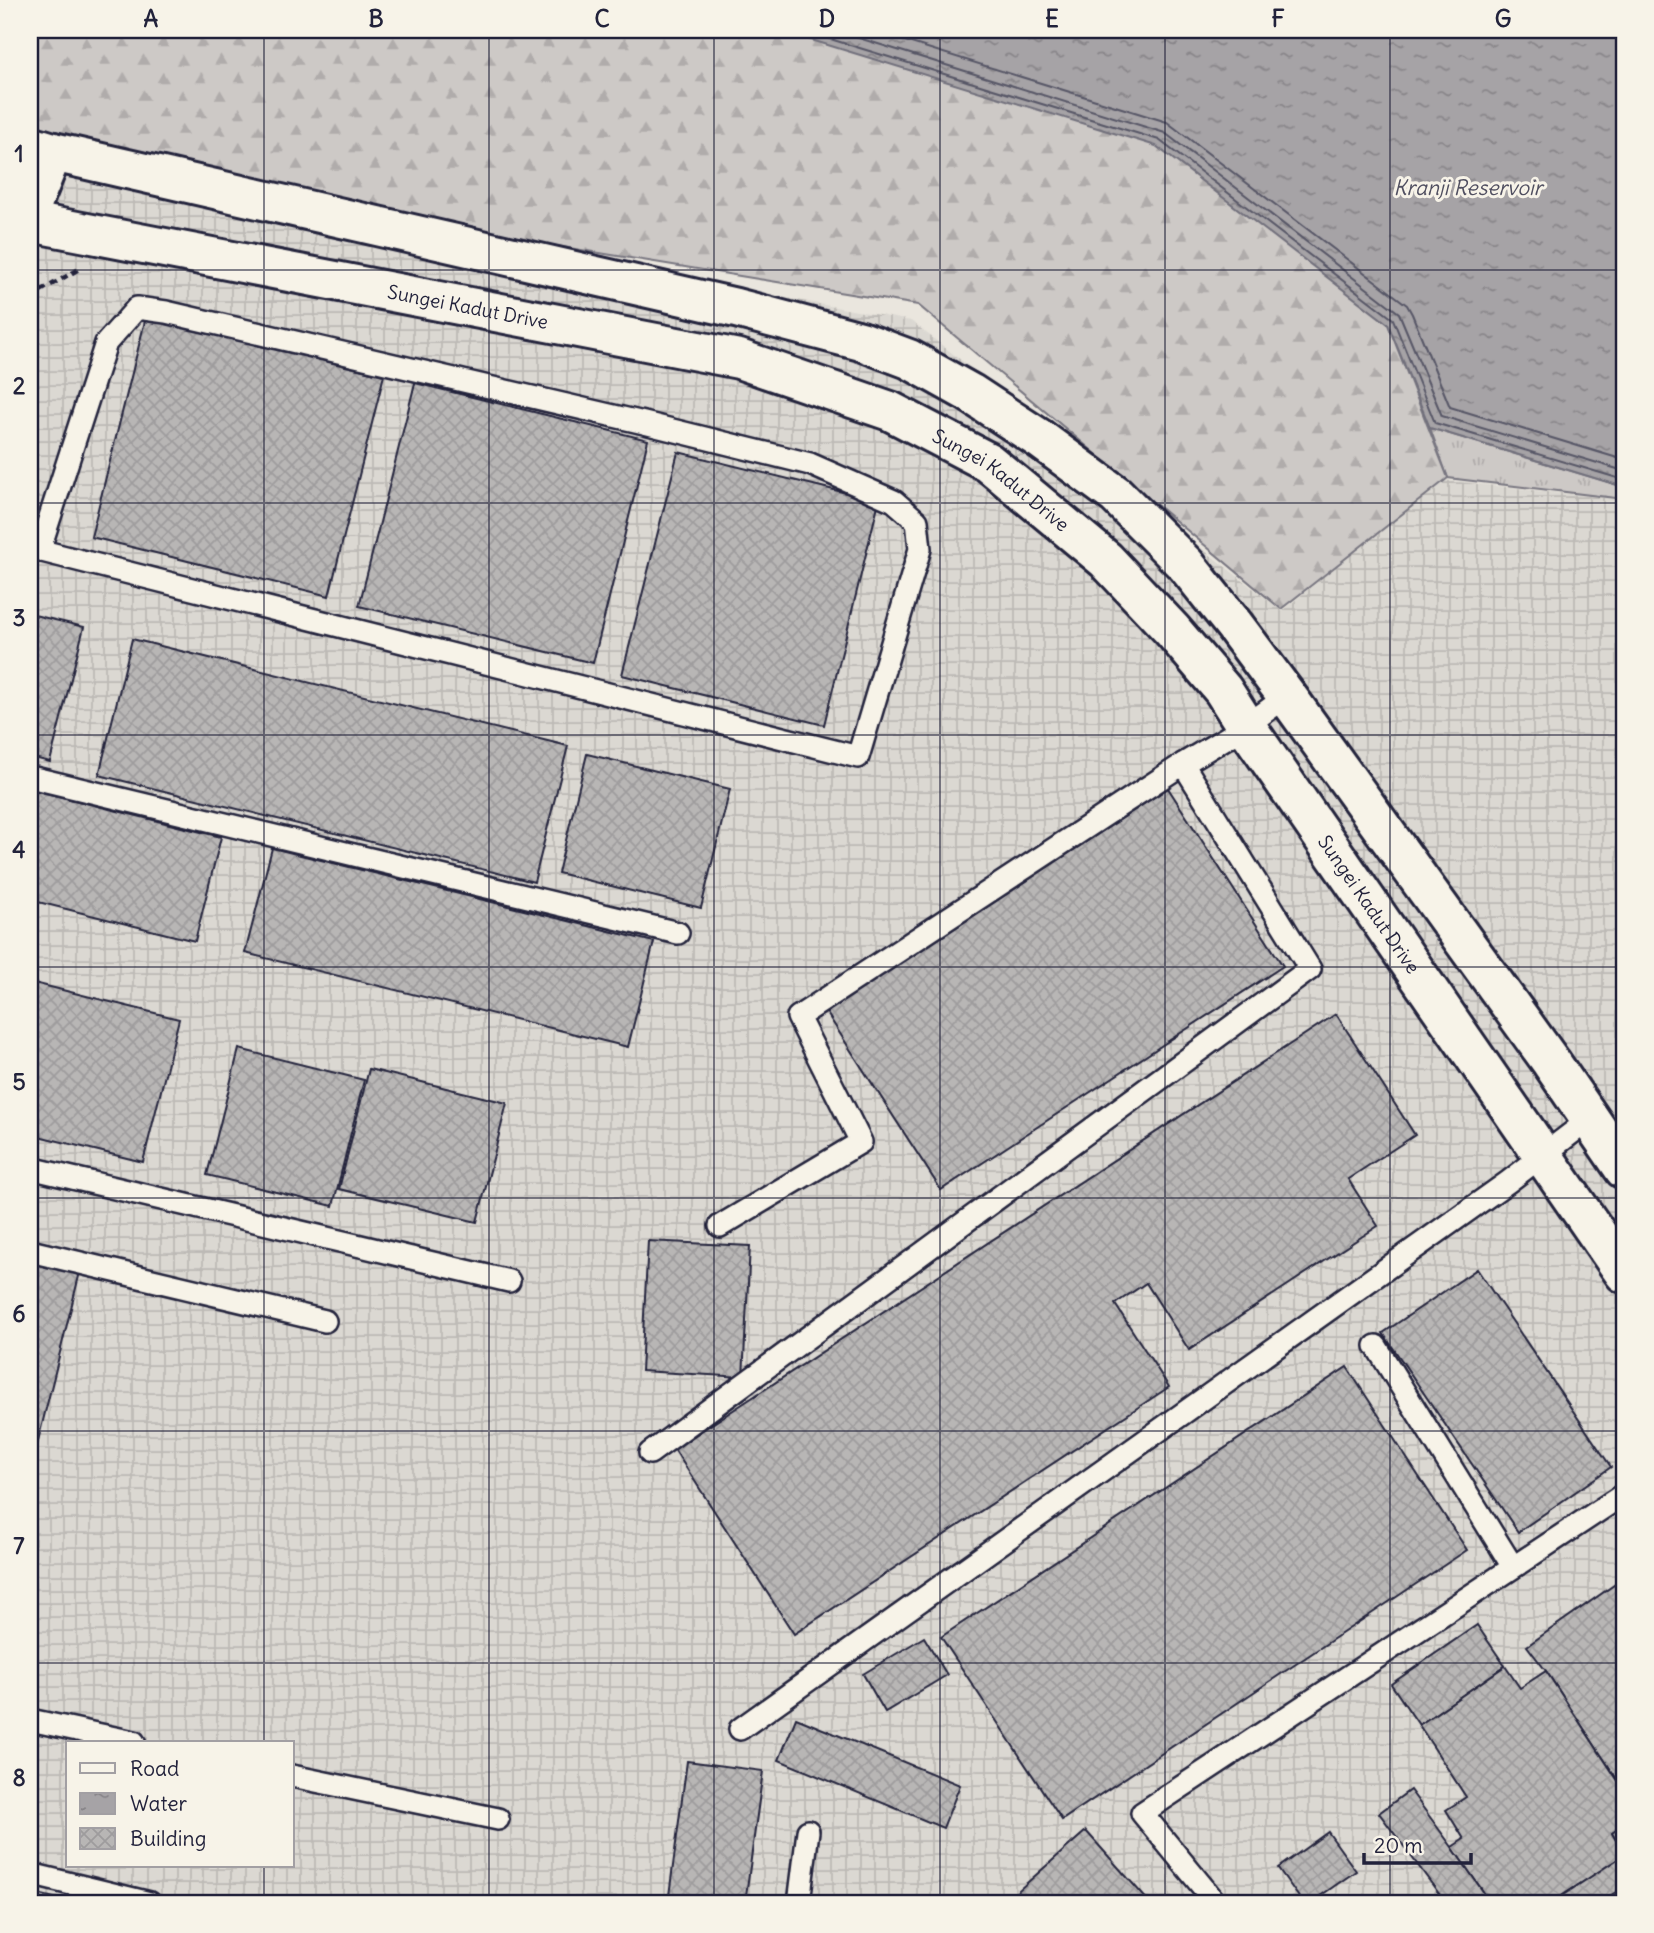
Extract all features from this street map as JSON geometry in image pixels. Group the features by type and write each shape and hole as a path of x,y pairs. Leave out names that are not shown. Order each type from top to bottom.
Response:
{"main road":[{"path":"30,209 42,149 736,308 861,341 909,359 980,399 1116,495 1186,565 1287,696 1624,1169"},
{"name":"Sungei Kadut Drive","path":"30,222 739,359 890,411 988,461 1106,560 1172,630 1223,690 1624,1273"}],"lane":[{"path":"137,308 166,312 644,422 810,464 894,501 918,521 920,549 858,757 34,550 106,343 137,308"},
{"path":"720,1226 861,1142 798,1017 1183,764 1246,726 1287,696"},
{"path":"650,1453 1310,969 1183,764"},
{"path":"30,777 678,933"},
{"path":"740,1729 1543,1157 1590,1119"},
{"path":"30,1168 509,1281"},
{"path":"30,1251 325,1321"},
{"path":"1376,1346 1513,1567"},
{"path":"1216,1903 1142,1814 1624,1494"},
{"path":"30,1720 129,1741"},
{"path":"294,1776 498,1819"},
{"path":"799,1903 808,1831"},
{"path":"30,1874 150,1903"}],"path":[{"path":"30,298 80,268"}],"shaded area":[{"path":"30,153 53,162 911,321 1282,611 1442,480 1624,500 1624,1903 30,1903"}],"green space":[{"path":"30,30 756,30 818,40 1156,145 1387,322 1448,478 1281,609 918,305 410,222 30,153"},
{"path":"1430,428 1624,487 1624,499 1448,478"}],"water":[{"name":"Kranji Reservoir","path":"757,30 1624,30 1624,487 1430,428 1388,324 1156,146 805,38"}],"building":[{"path":"146,317 384,375 329,596 91,537"},
{"path":"415,383 648,440 593,663 359,606"},
{"path":"678,452 879,501 824,725 622,675"},
{"path":"30,614 84,627 50,762 30,757"},
{"path":"132,639 568,746 534,882 99,775"},
{"path":"587,754 730,789 701,908 558,873"},
{"path":"1168,788 1283,966 941,1190 826,1012"},
{"path":"30,789 221,837 195,941 30,900"},
{"path":"272,848 654,942 628,1047 245,953"},
{"path":"30,982 179,1019 143,1162 30,1134"},
{"path":"1336,1014 1415,1135 1348,1179 1378,1226 1189,1350 1146,1283 1115,1304 1169,1387 794,1634 674,1449"},
{"path":"239,1049 364,1080 333,1206 207,1175"},
{"path":"369,1069 507,1103 477,1222 339,1189"},
{"path":"648,1241 750,1246 743,1377 641,1371"},
{"path":"30,1259 80,1272 30,1473"},
{"path":"1477,1269 1611,1467 1518,1532 1383,1333"},
{"path":"1347,1367 1467,1550 1062,1820 941,1637"},
{"path":"1624,1578 1624,1790 1527,1646"},
{"path":"1477,1625 1505,1666 1419,1725 1391,1684"},
{"path":"924,1637 947,1675 885,1712 863,1674"},
{"path":"1505,1666 1520,1688 1546,1671 1624,1790 1624,1825 1612,1833 1624,1855 1551,1903 1491,1903 1452,1847 1464,1839 1446,1810 1466,1797 1419,1725"},
{"path":"796,1718 960,1785 943,1828 779,1760"},
{"path":"687,1761 763,1771 745,1903 668,1903"},
{"path":"1410,1790 1491,1903 1446,1903 1379,1813"},
{"path":"1624,1825 1624,1852 1612,1833"},
{"path":"1086,1831 1150,1903 1018,1903 1012,1896"},
{"path":"1328,1832 1356,1871 1310,1903 1303,1903 1278,1868"},
{"path":"1624,1855 1624,1887 1599,1903 1551,1903"},
{"path":"1624,1887 1624,1903 1599,1903"},
{"path":"30,1892 74,1903 30,1903"}]}
